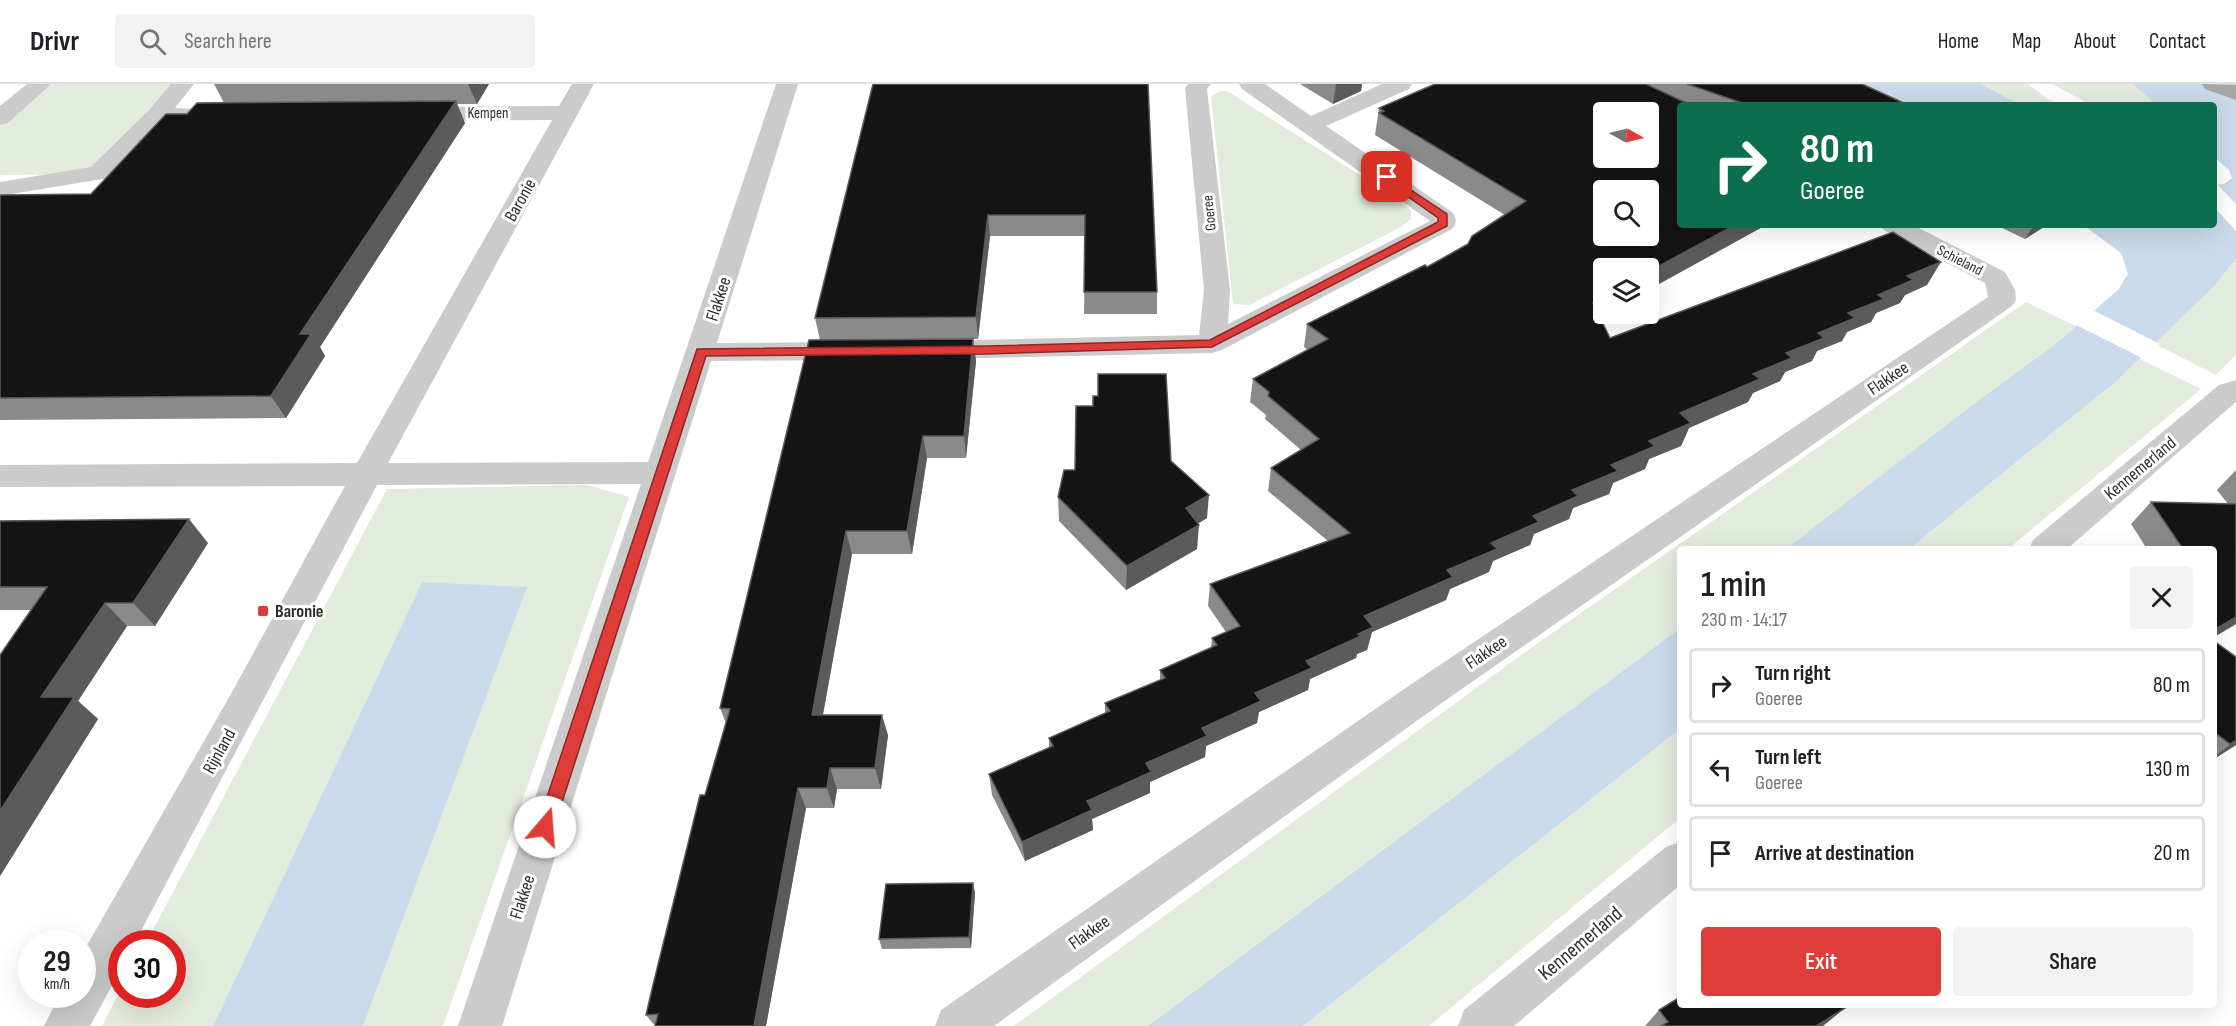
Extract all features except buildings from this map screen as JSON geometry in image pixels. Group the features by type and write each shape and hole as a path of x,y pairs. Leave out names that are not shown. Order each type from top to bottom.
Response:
{"main road":[{"path":"2213,84 2236,93"}],"street":[{"path":"0,118 40,84"},
{"path":"0,189 99,172 158,115 183,84"},
{"name":"Baronie","path":"367,474 583,84"},
{"name":"Flakkee","path":"480,1026 787,84"},
{"name":"Goeree","path":"1200,84 1196,88 1217,290 1212,344"},
{"path":"701,352 891,351 1212,344 1443,224 1443,217 1250,84"},
{"path":"1311,124 1401,84"},
{"name":"Kempen","path":"393,114 568,113"},
{"path":"158,115 228,115"},
{"name":"Schieland","path":"1899,228 1996,278"},
{"name":"Flakkee","path":"957,1026 1423,696 2002,300 2002,290 1996,278"},
{"name":"Kennemerland","path":"2049,546 2229,392 2236,390"},
{"path":"0,476 662,472"},
{"name":"Rijnland","path":"66,1026 240,712 367,474"},
{"name":"Kennemerland","path":"1480,1026 1677,862"}],"green space":[{"path":"50,84 173,84 89,174 0,175 0,126"},
{"path":"1981,84 2028,84 2054,102 2015,102"},
{"path":"2052,84 2133,84 2153,102 2085,102"},
{"path":"1227,91 1406,204 1411,211 1411,219 1401,227 1249,305 1233,304 1211,96"},
{"path":"2236,259 2236,355 2216,375 2155,344 2215,285"},
{"path":"2026,302 2076,326 2052,347 1790,546 1677,546 1677,630 1148,1026 1014,1026 1535,645"},
{"path":"2140,359 2201,389 2012,546 1913,546 2119,379"},
{"path":"588,485 629,497 443,1026 363,1026 526,588 422,582 213,1026 102,1026 111,1008 186,1008 186,930 153,930 387,489"},
{"path":"1677,731 1677,820 1429,1026 1303,1026"}],"water":[{"path":"1806,84 1981,84 2015,102 1799,102"},
{"path":"2133,84 2236,84 2236,259 2215,285 2119,379 1913,546 1790,546 1975,403 2052,347 2118,290 2128,274 2121,253 2087,228 2217,228 2217,185 2224,184 2232,178 2229,170 2217,160 2217,102 2153,102"},
{"path":"422,582 527,587 363,1026 213,1026"},
{"path":"1677,630 1677,731 1303,1026 1148,1026"}],"pier":[{"path":"2217,184 2236,204 2236,231 2217,210"},
{"path":"2091,309 2160,344 2144,359 2074,324"}],"place":[{"name":"Baronie","path":"263,611"}],"route":[{"path":"545,827 701,352 987,350 1212,344 1443,224 1443,217 1387,177"}]}
